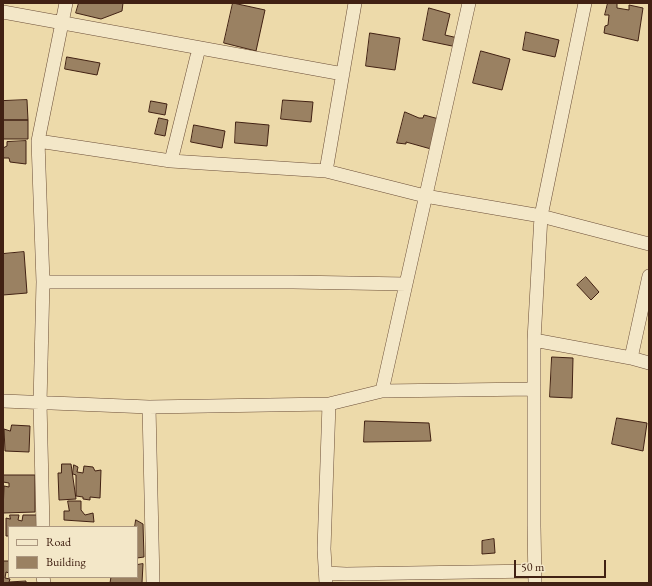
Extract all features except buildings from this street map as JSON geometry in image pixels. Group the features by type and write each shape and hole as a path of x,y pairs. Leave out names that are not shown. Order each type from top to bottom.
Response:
{"street":[{"path":"42,526 40,403 43,282 38,141 66,3"},
{"path":"326,171 355,3"},
{"path":"382,391 469,3"},
{"path":"329,404 324,549 326,578 346,574 535,577 533,389 534,340 541,216 585,3"},
{"path":"3,12 342,74"},
{"path":"171,161 199,48"},
{"path":"38,141 171,161 326,171 426,196 541,216 649,244"},
{"path":"631,358 649,276"},
{"path":"43,282 293,282 406,284"},
{"path":"534,340 631,358 649,364"},
{"path":"3,401 150,407 329,404 382,391 533,389"},
{"path":"150,407 153,583"}]}
